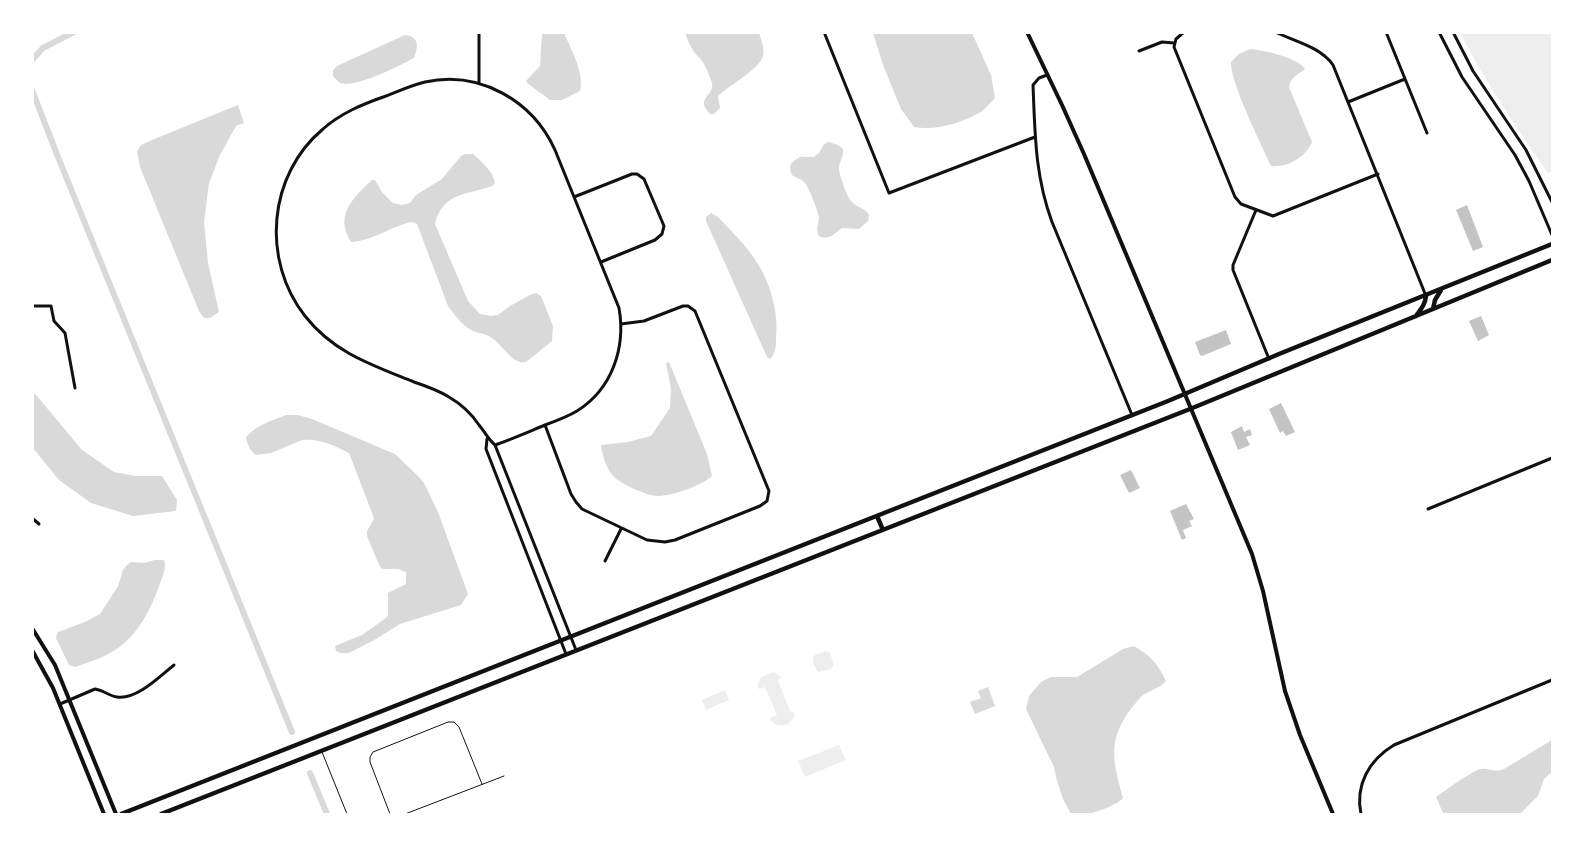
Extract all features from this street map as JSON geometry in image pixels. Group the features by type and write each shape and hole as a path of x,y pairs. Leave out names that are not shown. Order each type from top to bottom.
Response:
{"main road":[{"path":"121,814 1185,394 1552,244"},
{"path":"161,814 1190,409 1552,260"},
{"path":"1433,310 1435,300 1442,289"},
{"path":"1415,317 1423,307 1426,296"},
{"path":"877,516 883,530"}],"street":[{"path":"479,32 479,83"},
{"path":"824,32 889,193 1035,137"},
{"path":"1027,32 1084,154 1252,554 1263,591 1284,691 1306,752 1333,814"},
{"path":"1184,32 1178,35 1174,47 1235,197 1240,204 1269,216 1278,215 1378,174"},
{"path":"1275,32 1316,50 1327,58 1335,69 1426,296"},
{"path":"1386,32 1427,133"},
{"path":"1439,32 1462,77 1515,155 1529,181 1552,235"},
{"path":"1453,32 1473,71 1526,150 1552,202"},
{"path":"1139,51 1162,42 1174,43"},
{"path":"1047,75 1039,78 1033,85 1038,174 1047,209 1132,415"},
{"path":"495,445 577,411 587,403 602,387 614,368 620,347 621,324 616,299 574,196 552,143 537,120 514,99 479,83 450,79 426,82 357,107 334,119 311,140 292,166 281,195 276,216 279,263 298,307 314,327 330,342 348,354 448,396 472,416 487,438 495,445 576,650"},
{"path":"1348,102 1404,79"},
{"path":"574,196 632,174 641,176 647,182 664,226 662,234 655,240 601,262"},
{"path":"1256,210 1233,265 1233,270 1270,359"},
{"path":"32,306 51,306 54,321 64,333 75,388"},
{"path":"545,425 576,502 586,511 647,540 665,542 675,540 760,506 767,501 769,491 695,311 692,308 683,306 644,321 621,324"},
{"path":"487,438 486,449 566,654"},
{"path":"1428,509 1552,458"},
{"path":"32,518 39,524"},
{"path":"605,561 621,528"},
{"path":"32,628 55,665 116,814"},
{"path":"32,650 53,688 104,814"},
{"path":"60,704 95,689 118,697 132,696 174,665"},
{"path":"1361,814 1360,798 1363,780 1372,763 1386,750 1552,680"}],"lane":[{"path":"390,814 370,762 373,752 448,722 454,722 459,727 482,784"},
{"path":"322,751 347,814"},
{"path":"406,814 504,776"}],"shaded area":[{"path":"542,33 564,33 579,69 581,77 580,91 562,100 550,100 526,81 540,66"},
{"path":"685,33 759,33 764,50 763,56 756,67 718,96 720,108 714,114 710,114 704,104 711,91 712,83 703,62 691,47"},
{"path":"873,33 972,33 991,75 995,98 981,112 957,123 931,128 914,127 901,109 883,65"},
{"path":"1460,33 1552,33 1552,171 1548,173 1513,122"},
{"path":"405,35 413,38 417,43 414,58 381,74 353,83 342,83 333,76 333,70 337,66"},
{"path":"1250,49 1288,58 1296,61 1305,69 1293,78 1289,87 1312,142 1301,157 1283,165 1271,166 1235,84 1231,62 1239,54"},
{"path":"238,105 244,123 236,126 220,155 209,183 204,222 208,263 219,312 210,318 204,318 199,311 140,167 137,151 141,145"},
{"path":"829,142 843,149 839,171 849,199 869,215 868,221 859,229 842,228 826,238 819,236 817,228 819,217 809,190 804,182 792,175 790,168 794,161 802,156 814,157 819,153 824,144"},
{"path":"473,154 490,171 495,183 492,186 464,194 449,201 438,214 435,224 468,301 480,314 498,315 530,295 536,293 541,296 553,326 552,341 526,362 516,361 492,338 469,329 456,317 448,306 417,224 412,222 404,224 367,239 351,242 346,232 344,223 348,208 358,193 372,180 375,180 382,192 393,203 401,205 410,203 416,195 442,179 461,156"},
{"path":"711,213 718,217 743,244 756,261 765,278 775,308 777,328 776,346 770,359 767,357 706,221 706,217"},
{"path":"669,362 707,454 712,476 686,490 657,496 635,489 614,477 605,462 601,445 628,442 651,436 670,408 671,389 666,363"},
{"path":"33,393 82,450 114,472 136,476 162,476 177,500 176,511 133,516 91,503 59,480 33,448"},
{"path":"286,415 298,415 312,419 395,454 419,477 424,483 438,512 468,594 461,605 400,624 349,653 336,651 335,646 362,635 386,618 388,615 388,593 406,584 406,572 380,567 367,536 367,531 374,519 349,453 315,440 302,440 271,453 256,455 251,450 246,438 249,434 264,424"},
{"path":"164,560 164,573 151,606 134,633 127,641 106,655 75,667 69,665 56,638 58,632 100,614 118,586 123,570 131,562 144,563"},
{"path":"1134,646 1153,661 1166,681 1139,699 1121,724 1117,734 1114,754 1115,765 1123,798 1095,812 1083,815 1071,814 1063,799 1054,767 1026,709 1029,696 1041,682 1051,677 1077,677 1123,649"},
{"path":"825,651 830,653 834,665 831,669 818,672 813,663 813,658 815,655"},
{"path":"774,672 782,678 779,678 778,681 790,711 795,713 788,724 780,726 776,725 770,718 777,715 765,687 758,688 761,677"},
{"path":"988,687 995,706 975,714 970,702 981,698 978,691"},
{"path":"725,690 729,700 706,710 702,700"},
{"path":"1552,740 1552,772 1544,779 1538,796 1520,814 1443,813 1436,797 1458,781 1481,769 1497,771 1504,769"},
{"path":"839,745 846,760 805,777 798,761"}],"building":[{"path":"1467,205 1483,247 1473,251 1456,210"},
{"path":"1481,316 1489,335 1478,341 1469,321"},
{"path":"1226,330 1231,344 1202,356 1200,355 1195,342"},
{"path":"1281,403 1295,432 1286,436 1283,431 1280,433 1269,409"},
{"path":"1242,426 1244,432 1250,429 1252,435 1246,437 1250,445 1238,450 1231,432"},
{"path":"1131,470 1140,488 1129,493 1120,475"},
{"path":"1186,504 1194,519 1189,521 1192,526 1183,530 1186,538 1182,540 1170,511"}],"waterway":[{"path":"32,60 43,48 74,32"},
{"path":"32,90 292,732"},
{"path":"310,773 327,814"}]}
